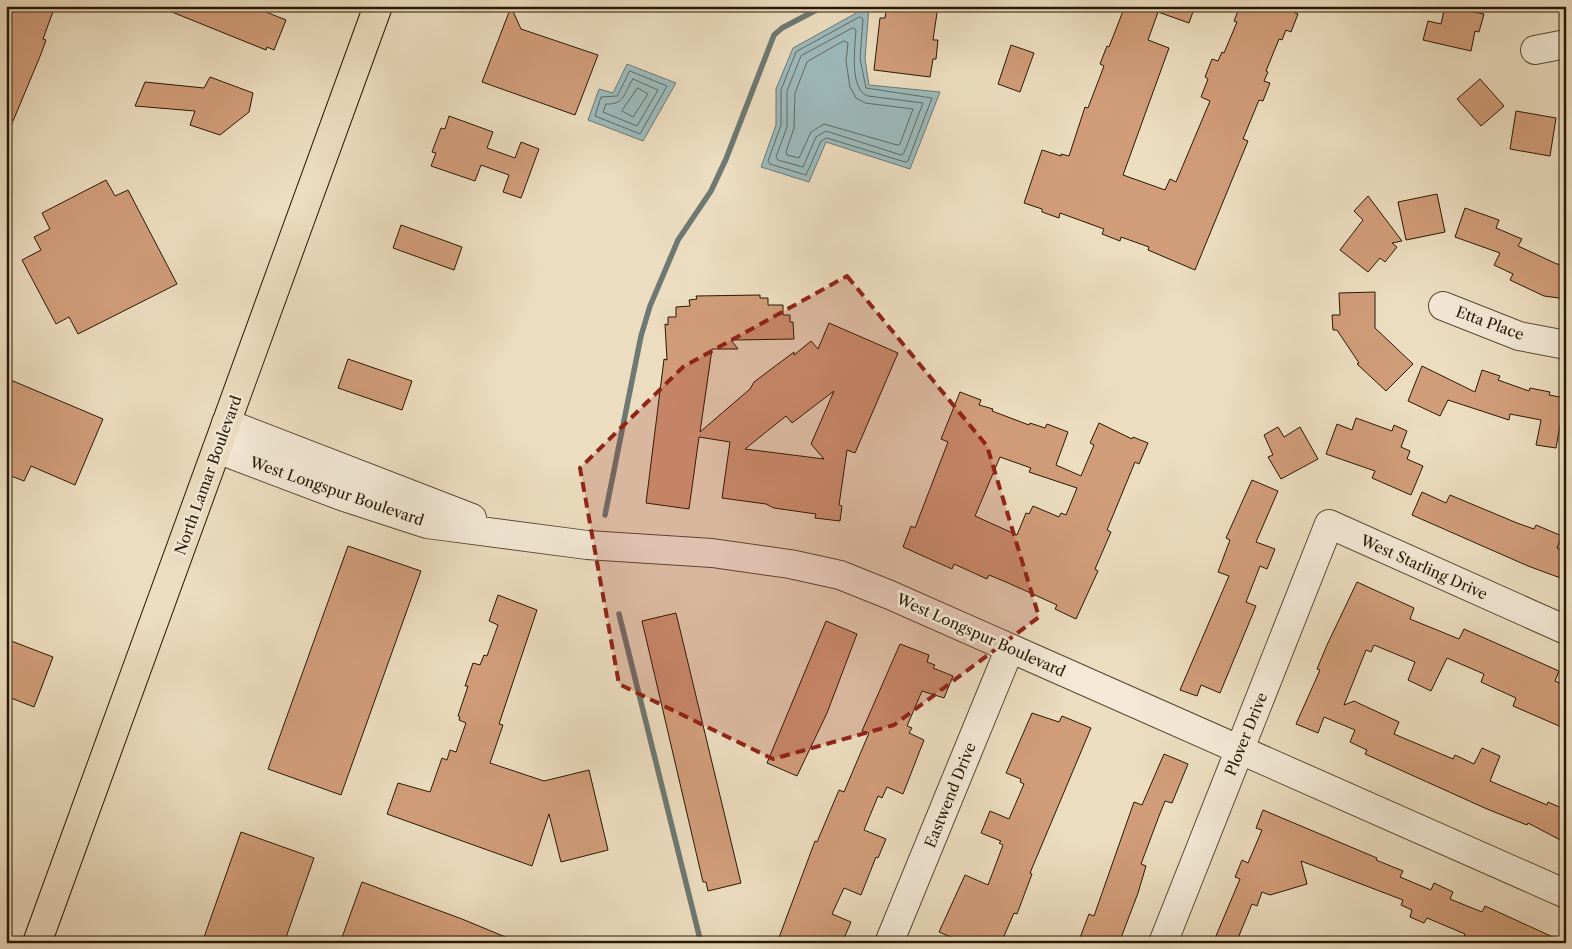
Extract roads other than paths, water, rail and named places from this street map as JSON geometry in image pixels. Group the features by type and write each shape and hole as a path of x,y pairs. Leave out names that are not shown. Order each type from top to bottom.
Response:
{"main road":[{"name":"North Lamar Boulevard","path":"37,943 378,6"}],"street":[{"path":"1535,50 1566,44"},
{"name":"Etta Place","path":"1443,306 1518,336 1566,344"},
{"name":"West Longspur Boulevard","path":"226,423 518,535"},
{"name":"West Longspur Boulevard","path":"217,449 344,497 427,524 626,549 712,553 790,564 840,575 1241,749 1566,894"},
{"name":"West Starling Drive","path":"1329,524 1566,630"},
{"name":"Plover Drive","path":"1163,943 1329,524"},
{"name":"Eastwend Drive","path":"889,943 1010,648"}],"water":[{"path":"869,6 865,59 869,85 940,92 910,169 826,142 809,182 761,167 776,125 776,89 793,48"},
{"path":"627,64 676,83 643,141 588,120 599,89 613,93"}],"waterway":[{"path":"605,515 641,336 650,306 678,240 711,191 726,159 774,35 782,28 824,6"},
{"path":"619,614 701,943"}]}
